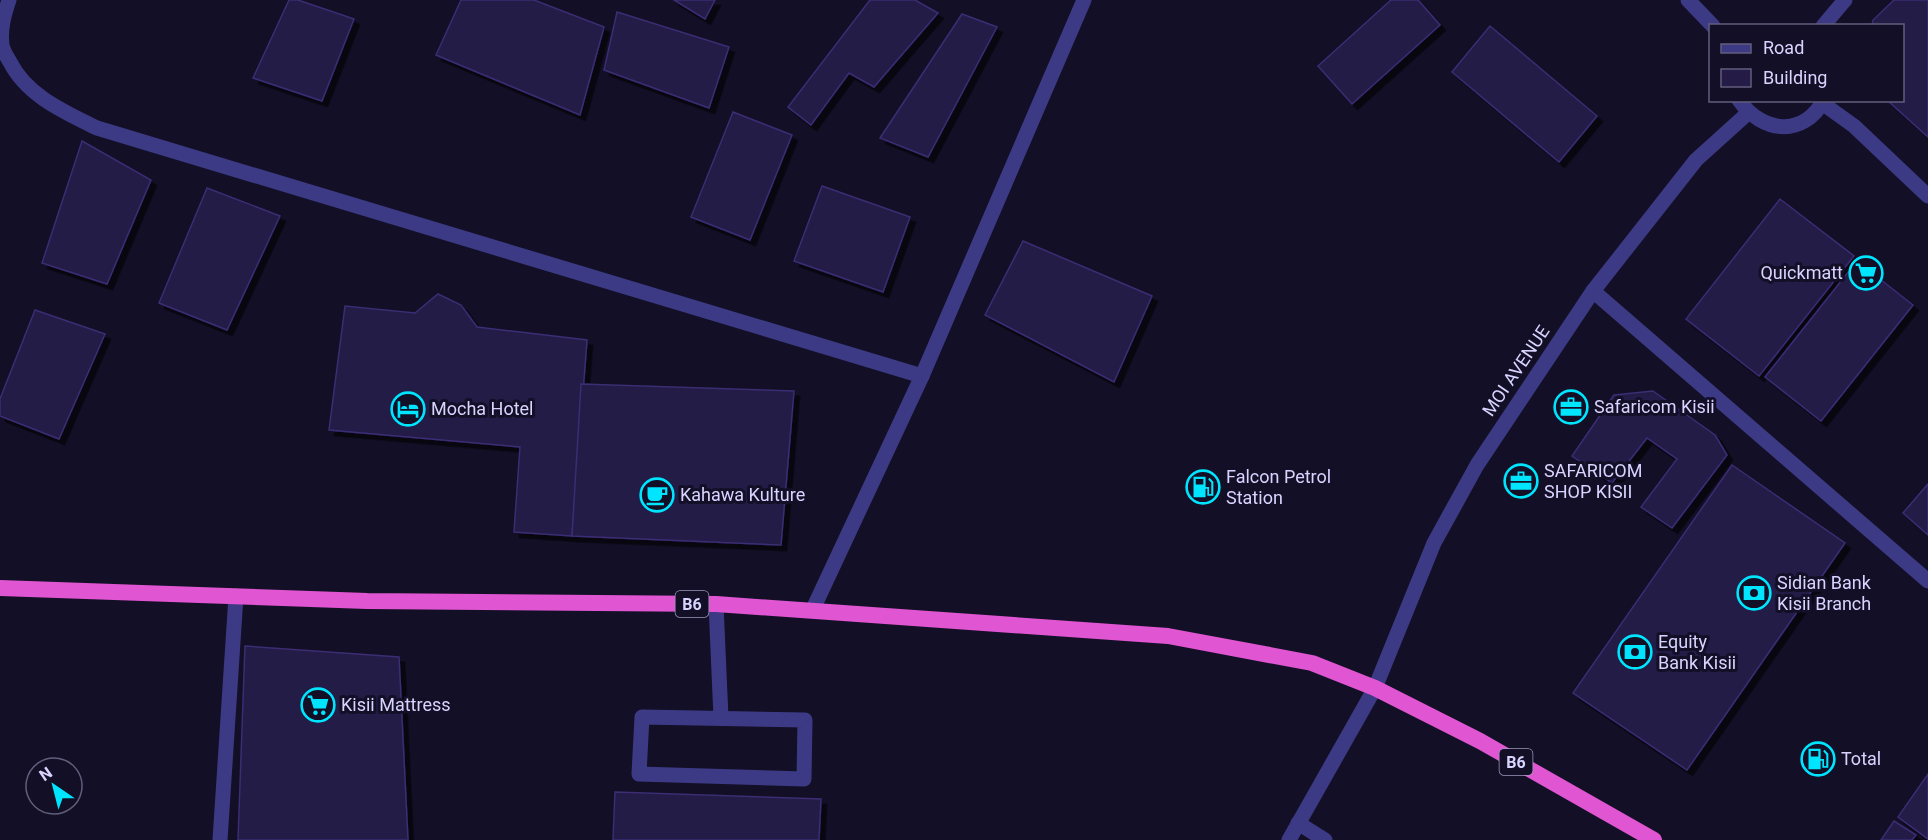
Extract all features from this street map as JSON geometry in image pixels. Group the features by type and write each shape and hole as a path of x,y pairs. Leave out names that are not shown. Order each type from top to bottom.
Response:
{"highway":[{"name":"B6","path":"0,588 441,602 716,604 813,609 1168,636 1312,663 1375,688 1480,741 1654,840"}],"street":[{"path":"9,0 2,21 2,47 14,70 29,88 56,108 97,128 922,376"},
{"path":"813,609 922,376 1084,0"},
{"path":"1688,0 1711,24"},
{"path":"1825,24 1845,0"},
{"path":"1744,107 1761,122 1776,127 1792,126 1807,120 1819,110 1823,102 1854,126 1928,196"},
{"name":"MOI AVENUE","path":"1289,840 1375,688 1434,543 1477,465 1593,291 1696,160 1744,107"},
{"path":"1593,291 1928,581"},
{"path":"220,840 236,596"},
{"path":"716,604 721,718"},
{"path":"642,717 721,718 805,720 804,779 639,774 642,717"},
{"path":"1298,823 1325,840"}],"building":[{"path":"289,0 298,0 354,19 322,101 253,78"},
{"path":"461,0 534,0 604,27 580,115 436,55"},
{"path":"674,0 715,0 705,19"},
{"path":"870,0 915,0 938,13 874,87 849,73 811,125 788,107"},
{"path":"1391,0 1418,0 1440,25 1352,104 1318,66"},
{"path":"1894,0 1928,0 1928,137 1889,102 1904,102 1904,24 1872,24 1873,20"},
{"path":"617,12 729,47 709,108 604,70"},
{"path":"962,14 997,27 928,157 880,138"},
{"path":"1490,26 1597,116 1559,162 1452,72"},
{"path":"733,112 792,135 750,240 691,217"},
{"path":"82,141 151,180 107,284 42,263"},
{"path":"822,186 910,217 883,292 794,261"},
{"path":"207,188 280,216 227,330 159,303"},
{"path":"1780,199 1854,256 1759,376 1686,319"},
{"path":"1023,241 1152,296 1114,382 985,315"},
{"path":"1857,261 1913,305 1821,421 1765,377"},
{"path":"438,294 461,305 477,327 587,340 572,536 514,532 520,447 329,430 345,306 415,313"},
{"path":"35,310 105,334 59,439 0,416 0,399"},
{"path":"581,384 794,391 781,545 572,536"},
{"path":"1653,391 1715,435 1727,455 1672,528 1641,507 1677,459 1647,438 1612,483 1572,456 1614,395"},
{"path":"1732,465 1845,543 1687,770 1573,693"},
{"path":"1928,484 1928,535 1903,513"},
{"path":"245,646 399,657 408,840 238,840"},
{"path":"1928,774 1928,839 1898,817"},
{"path":"615,792 821,799 819,840 613,840"},
{"path":"1894,821 1916,835 1912,840 1881,840"}],"place":[{"name":"Quickmatt","path":"1866,273"},
{"name":"Safaricom Kisii","path":"1571,407"},
{"name":"Mocha Hotel","path":"408,409"},
{"name":"SAFARICOM SHOP KISII","path":"1521,481"},
{"name":"Falcon Petrol Station","path":"1203,487"},
{"name":"Kahawa Kulture","path":"657,495"},
{"name":"Sidian Bank Kisii Branch","path":"1754,593"},
{"name":"Equity Bank Kisii","path":"1635,652"},
{"name":"Kisii Mattress","path":"318,705"},
{"name":"Total","path":"1818,759"}]}
